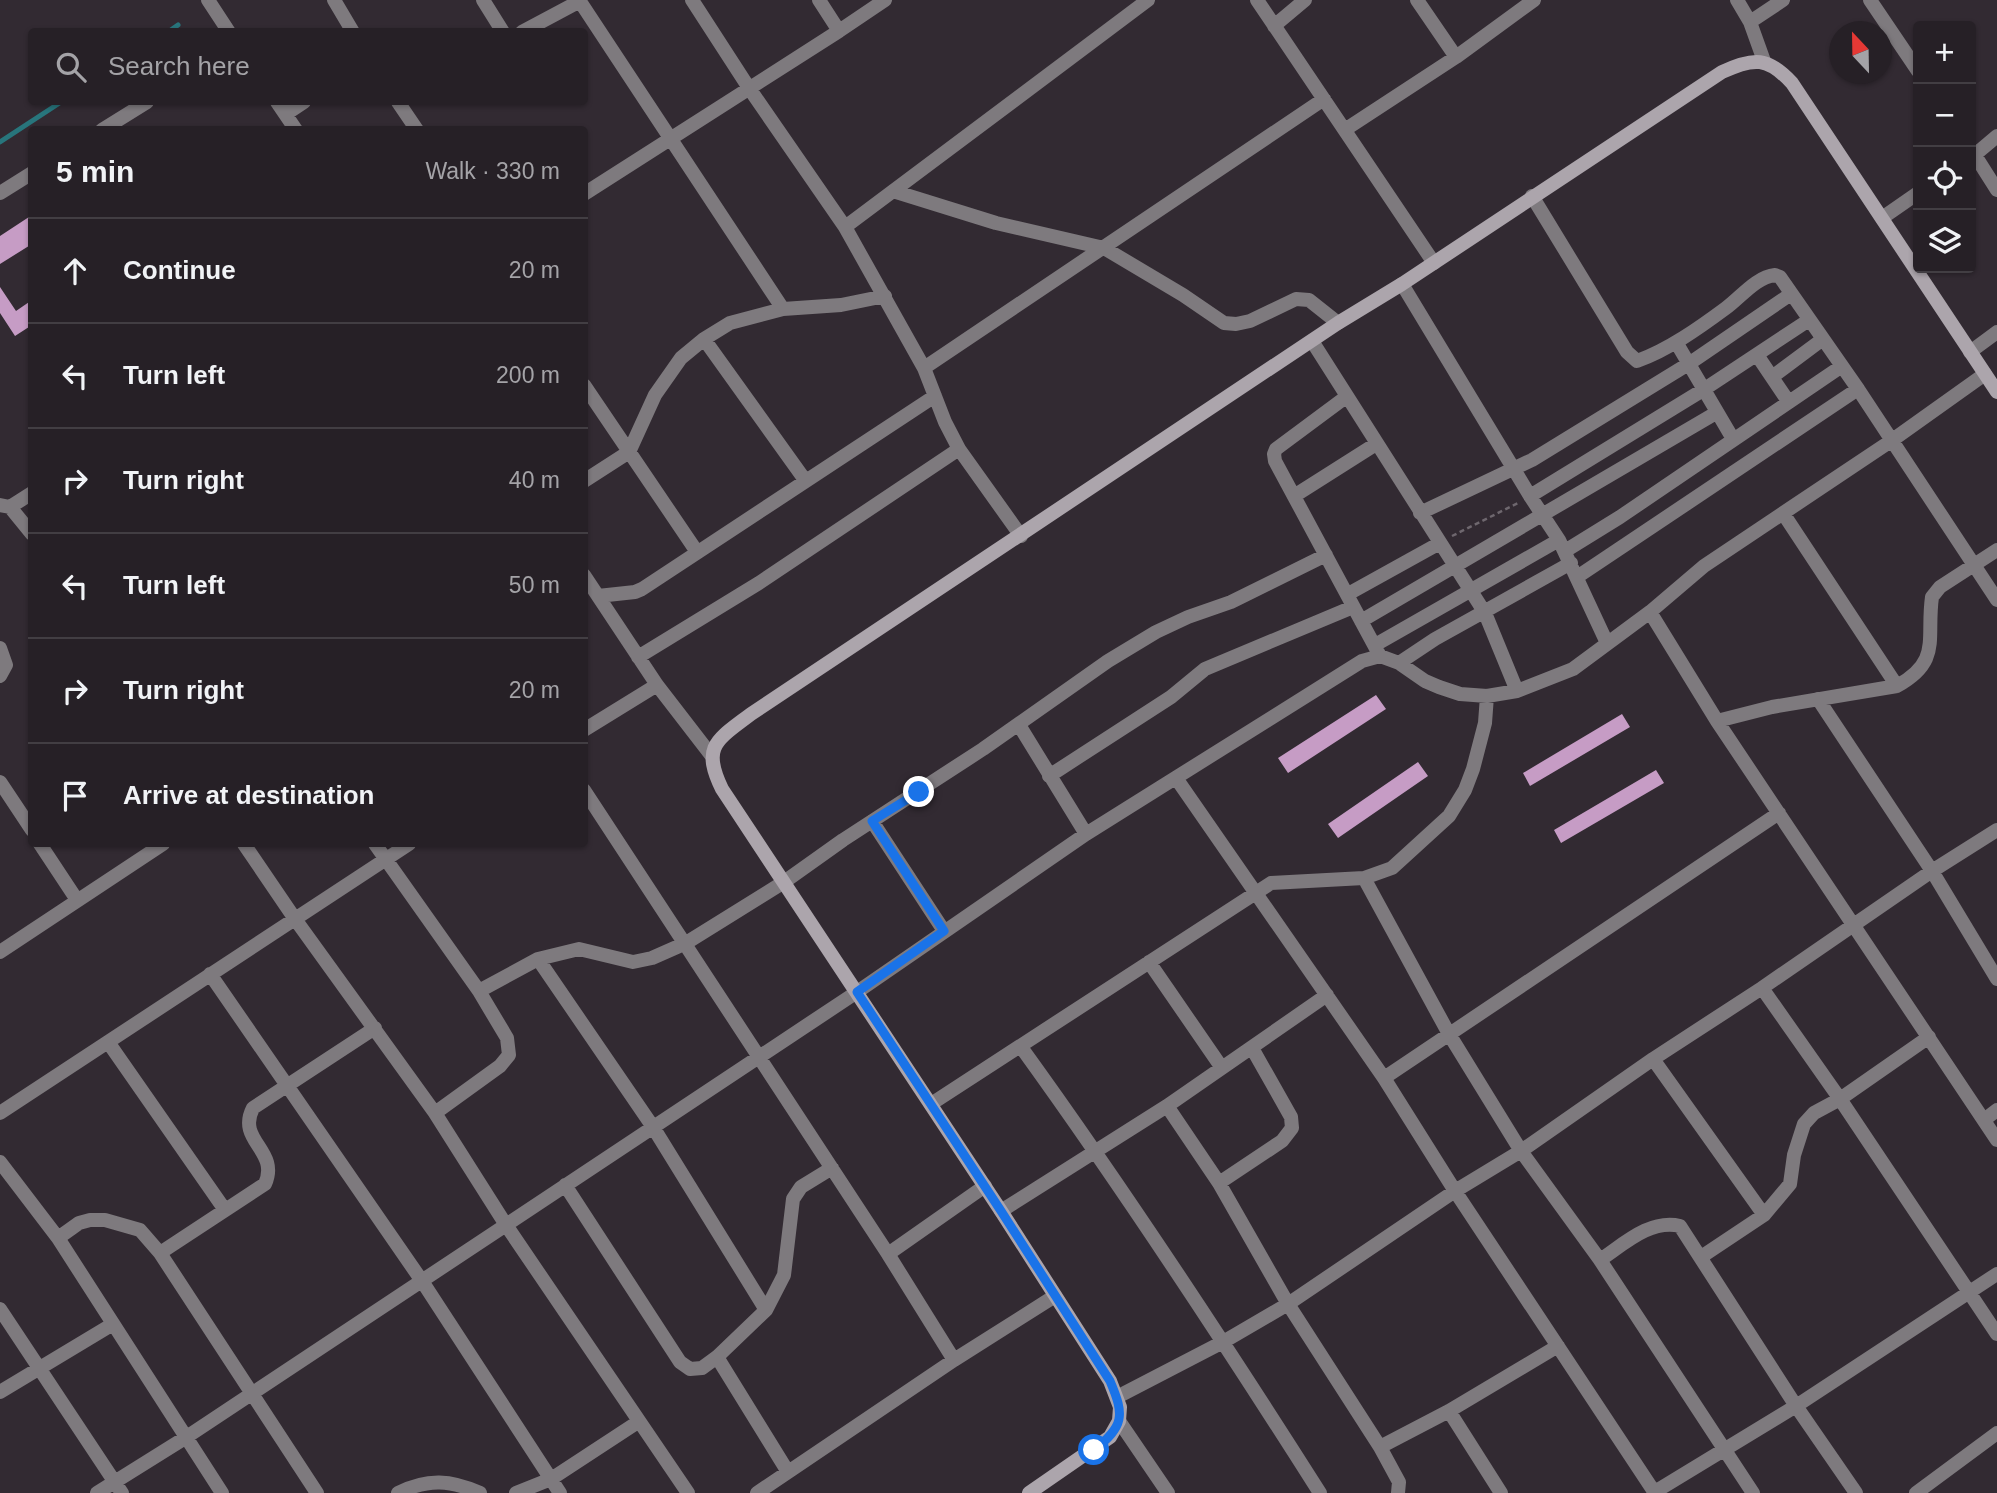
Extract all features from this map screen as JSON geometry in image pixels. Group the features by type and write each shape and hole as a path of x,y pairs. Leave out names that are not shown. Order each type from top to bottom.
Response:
{"main road":[{"path":"1029,1493 1110,1437 1119,1421 1120,1407 1117,1397 1105,1373 985,1186 722,789 713,770 711,755 723,736 751,714 1338,323 1402,284 1722,72 1749,62 1764,61 1778,69 1792,83 1997,393"}],"street":[{"path":"208,0 226,28"},
{"path":"334,0 351,28"},
{"path":"483,0 500,28"},
{"path":"529,28 580,0 783,309"},
{"path":"692,0 845,227 924,368 959,449 1021,536"},
{"path":"819,0 839,32"},
{"path":"588,191 885,0"},
{"path":"845,227 1148,0"},
{"path":"1257,0 1434,263"},
{"path":"1274,26 1305,0"},
{"path":"1417,0 1456,57"},
{"path":"1346,130 1456,57 1534,0"},
{"path":"1737,0 1750,22 1764,61"},
{"path":"1750,22 1783,0"},
{"path":"1870,0 1913,64"},
{"path":"924,368 1324,99"},
{"path":"108,126 142,105"},
{"path":"400,105 413,126"},
{"path":"281,108 293,126"},
{"path":"1976,151 1997,136"},
{"path":"1976,160 1997,190"},
{"path":"0,193 28,176"},
{"path":"893,191 996,223 1104,248 1224,323 1250,321 1296,299 1309,300 1338,323"},
{"path":"1532,196 1632,359 1637,361 1676,342 1768,276 1780,277 1858,389 1997,600"},
{"path":"1882,218 1913,196"},
{"path":"1402,284 1565,551 1607,643"},
{"path":"1420,513 1532,460 1690,363 1791,294"},
{"path":"588,478 629,452 655,395 681,358 730,323 783,309 834,306 885,296"},
{"path":"1530,496 1703,390 1809,320"},
{"path":"1970,352 1997,332"},
{"path":"704,339 805,480"},
{"path":"1772,377 1824,339"},
{"path":"1312,341 1485,613 1517,691"},
{"path":"1676,342 1733,439"},
{"path":"1757,355 1788,401"},
{"path":"1399,663 1436,639 1485,613 1565,551 1842,366"},
{"path":"1346,397 1276,449 1275,461 1377,650 1439,687 1460,694 1487,696 1517,691 1573,669 1650,612 1704,566 1891,441 1985,374"},
{"path":"1577,577 1858,389"},
{"path":"588,391 697,552"},
{"path":"598,596 642,589 935,396"},
{"path":"1361,621 1716,414"},
{"path":"1294,496 1376,444"},
{"path":"638,657 759,583 959,449"},
{"path":"28,495 5,506 28,530"},
{"path":"1783,513 1897,687"},
{"path":"1049,776 1171,697 1205,669 1252,651 1350,600 1440,543"},
{"path":"1717,721 1772,707 1897,687 1911,679 1924,665 1931,645 1932,597 1940,587 1997,550"},
{"path":"97,1493 119,1488 185,1438 250,1394 857,992 1086,834 1362,661 1469,590 1565,551"},
{"path":"479,991 538,958 579,949 633,962 652,958 687,943 784,882 1108,661 1156,632 1231,602 1326,555"},
{"path":"588,581 657,685 711,755"},
{"path":"1650,612 1717,721 1997,1140"},
{"path":"0,648 6,666 0,677"},
{"path":"588,728 657,685"},
{"path":"931,1104 1271,883 1364,877 1392,869 1449,816 1465,790 1485,723 1487,696"},
{"path":"1818,699 1932,871 1997,979"},
{"path":"1019,724 1086,834"},
{"path":"1177,778 1384,1078 1455,1191 1654,1493 1796,1406 1997,1273"},
{"path":"0,782 28,824"},
{"path":"588,796 687,943 954,1360"},
{"path":"1384,1078 1779,813"},
{"path":"872,821 944,931"},
{"path":"1117,1397 1223,1342 1288,1304 1455,1191 1521,1151 1653,1059 1997,830"},
{"path":"42,847 77,900"},
{"path":"0,951 158,847"},
{"path":"246,847 435,1113 506,1225 688,1493"},
{"path":"377,847 479,991 507,1038 509,1055 499,1066 435,1113"},
{"path":"0,1113 404,847"},
{"path":"1364,877 1449,1034 1521,1151 1600,1260 1727,1449 1753,1493"},
{"path":"538,958 653,1126 766,1310"},
{"path":"1149,962 1222,1068"},
{"path":"210,974 422,1281 560,1493"},
{"path":"1762,988 1840,1099 1997,1334"},
{"path":"1001,1211 1095,1149 1167,1106 1327,996"},
{"path":"160,1253 265,1184 270,1173 266,1159 248,1129 248,1116 253,1108 375,1028"},
{"path":"1701,1257 1764,1215 1790,1184 1794,1155 1804,1124 1814,1113 1840,1099 1929,1037"},
{"path":"108,1042 225,1210"},
{"path":"1021,1047 1095,1149 1320,1493"},
{"path":"1219,1182 1282,1140 1292,1128 1291,1116 1252,1048"},
{"path":"1653,1059 1764,1215"},
{"path":"1167,1106 1219,1182 1288,1304 1380,1447 1399,1482 1398,1493"},
{"path":"1984,1120 1997,1110"},
{"path":"0,1162 58,1238 222,1493"},
{"path":"565,1185 680,1362 690,1369 702,1368 717,1357 766,1310 784,1275 793,1199 802,1187 832,1168"},
{"path":"888,1254 985,1186"},
{"path":"58,1238 79,1223 104,1220 139,1230 160,1253 317,1493"},
{"path":"1600,1260 1648,1228 1667,1223 1680,1226 1796,1406 1856,1493"},
{"path":"757,1493 954,1360 1055,1296"},
{"path":"0,1309 119,1488"},
{"path":"0,1392 113,1324"},
{"path":"1380,1447 1449,1411 1558,1346"},
{"path":"717,1357 788,1472"},
{"path":"1449,1411 1501,1493"},
{"path":"1119,1421 1168,1493"},
{"path":"516,1493 551,1479 638,1422"},
{"path":"1916,1493 1997,1433"},
{"path":"403,1492 430,1483 457,1482 480,1493"}],"path":[{"path":"1440,543 1530,496"}],"building":[{"path":"28,218 28,246 0,264 0,236"},
{"path":"0,287 16,311 28,303 28,328 15,336 0,313"},
{"path":"1376,695 1386,709 1288,773 1278,758"},
{"path":"1622,714 1630,727 1530,786 1523,773"},
{"path":"1418,762 1428,776 1338,838 1328,824"},
{"path":"1656,770 1664,783 1561,843 1554,830"}],"waterway":[{"path":"174,28 178,25"},
{"path":"0,142 56,105"}],"route":[{"path":"919,792 872,821 944,931 857,992 1110,1381 1120,1407 1119,1421 1110,1437 1094,1450"}]}
